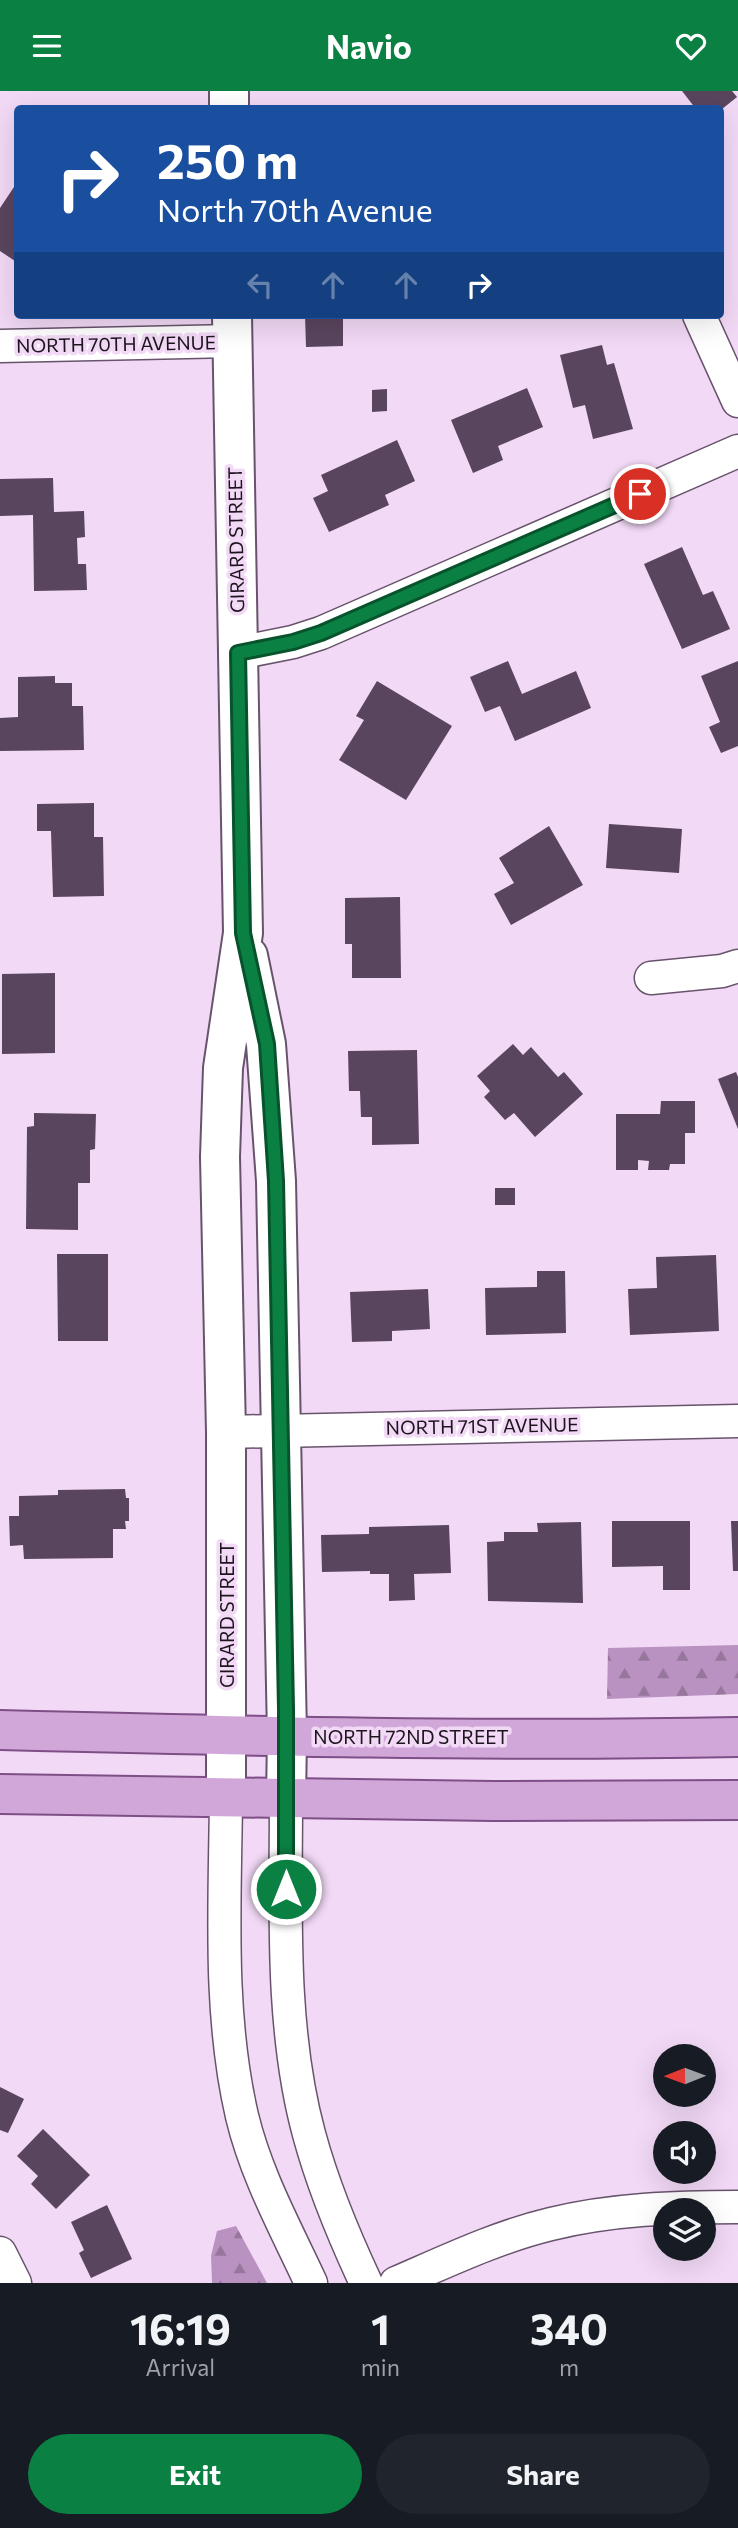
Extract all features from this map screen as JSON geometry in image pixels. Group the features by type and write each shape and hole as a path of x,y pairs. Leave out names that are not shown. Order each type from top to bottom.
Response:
{"main road":[{"name":"NORTH 72ND STREET","path":"0,1730 227,1736 738,1737"},
{"path":"0,1794 286,1799 738,1800"}],"street":[{"path":"701,319 738,401"},
{"name":"NORTH 70TH AVENUE","path":"0,346 232,328"},
{"name":"GIRARD STREET","path":"232,328 243,933 223,1068 220,1157 226,1432 227,2010 242,2117 262,2179 312,2283"},
{"path":"238,653 293,642 321,633 738,451"},
{"name":"GIRARD STREET","path":"243,933 267,1044 276,1181 289,1991 292,2037 303,2111 311,2143 337,2221 366,2283"},
{"path":"651,978 738,967"},
{"name":"NORTH 71ST AVENUE","path":"226,1432 738,1422"},
{"path":"396,2283 493,2242 551,2224 614,2212 680,2207 738,2207"},
{"path":"0,2253 15,2283"}],"green space":[{"path":"738,1645 738,1694 607,1699 608,1648"},
{"path":"236,2226 267,2283 212,2283 211,2256 217,2231"}],"building":[{"path":"682,91 732,91 737,97 724,107 724,105 693,105"},
{"path":"14,187 14,260 0,251 0,208"},
{"path":"305,319 343,319 343,346 306,347"},
{"path":"602,345 607,365 614,363 633,429 593,439 585,405 573,408 560,355"},
{"path":"527,388 543,427 498,446 503,460 473,473 451,420"},
{"path":"387,389 387,411 372,412 372,390"},
{"path":"397,440 415,481 385,495 389,505 329,532 313,498 328,491 321,475"},
{"path":"53,478 54,512 84,511 85,537 77,538 78,564 86,564 87,590 34,591 33,515 0,516 0,479"},
{"path":"682,547 703,595 713,591 730,629 682,649 644,564"},
{"path":"508,661 522,694 576,671 591,708 515,741 500,706 485,712 470,677"},
{"path":"738,661 738,746 721,753 709,727 720,722 701,676"},
{"path":"55,676 55,683 72,683 72,706 83,706 84,750 0,751 0,718 18,717 18,677"},
{"path":"377,681 452,726 406,800 339,760 364,720 356,716"},
{"path":"94,803 94,837 103,837 104,896 53,897 51,831 37,831 37,804"},
{"path":"609,824 682,829 679,873 606,868"},
{"path":"549,826 583,885 511,925 494,894 514,883 499,858"},
{"path":"400,897 401,978 352,978 352,944 345,944 345,898"},
{"path":"55,973 55,1053 2,1054 2,974"},
{"path":"513,1044 523,1055 531,1047 558,1077 564,1072 583,1094 535,1137 514,1113 505,1120 484,1097 490,1091 477,1076"},
{"path":"417,1050 419,1144 372,1145 372,1117 361,1117 360,1091 349,1091 348,1051"},
{"path":"736,1072 738,1077 738,1129 718,1079"},
{"path":"661,1101 695,1101 695,1133 685,1133 685,1164 670,1164 669,1170 648,1170 649,1161 638,1160 638,1170 616,1170 616,1114 660,1114"},
{"path":"34,1113 96,1114 95,1149 90,1150 90,1183 78,1183 78,1230 26,1229 27,1127 34,1126"},
{"path":"495,1188 515,1188 515,1205 495,1205"},
{"path":"57,1254 108,1254 108,1341 58,1341"},
{"path":"716,1255 719,1331 630,1335 628,1289 657,1288 656,1257"},
{"path":"537,1271 565,1271 566,1333 486,1335 485,1288 537,1287"},
{"path":"428,1289 430,1329 392,1331 392,1341 352,1342 350,1292"},
{"path":"125,1489 126,1498 129,1498 129,1521 125,1521 126,1529 113,1529 113,1558 24,1559 23,1545 10,1546 9,1516 19,1516 19,1496 58,1495 58,1490"},
{"path":"612,1521 690,1521 690,1590 663,1590 663,1566 612,1567"},
{"path":"731,1521 738,1521 738,1571 733,1571"},
{"path":"581,1522 583,1603 488,1601 487,1542 504,1541 504,1532 538,1532 537,1523"},
{"path":"449,1525 451,1573 414,1574 415,1600 389,1601 389,1574 370,1574 370,1571 322,1572 321,1535 369,1534 369,1527"},
{"path":"0,2087 24,2099 8,2133 0,2130"},
{"path":"43,2129 90,2175 56,2209 31,2184 38,2176 17,2156"},
{"path":"107,2205 132,2259 91,2278 79,2253 84,2250 71,2222"}],"route":[{"path":"286,1889 287,1736 276,1181 267,1044 243,933 238,653 293,642 321,633 640,494"}]}
